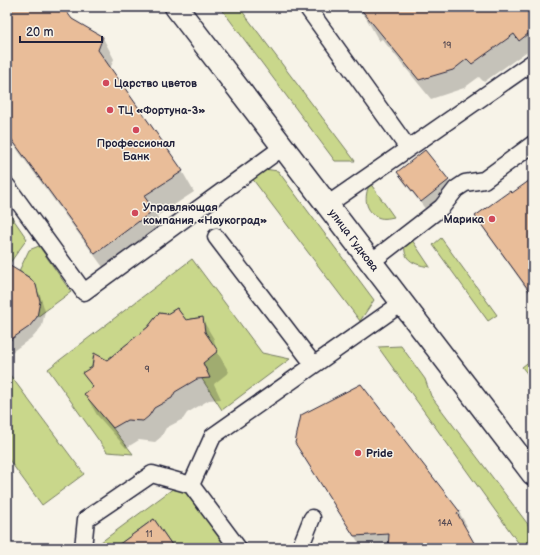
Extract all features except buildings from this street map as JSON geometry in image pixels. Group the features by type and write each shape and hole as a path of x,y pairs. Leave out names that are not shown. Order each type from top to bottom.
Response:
{"street":[{"name":"улица Гудкова","path":"176,7 533,474"}],"lane":[{"path":"307,7 408,148"},
{"path":"327,205 533,62"},
{"path":"371,262 442,207 456,189 465,183 484,180 533,144"},
{"path":"7,186 84,292 283,147"},
{"path":"216,237 314,365"},
{"path":"191,485 213,436 402,303"},
{"path":"83,548 86,520 152,474 191,485 238,548"},
{"path":"300,548 312,518"}],"green space":[{"path":"220,7 239,7 355,161 335,161"},
{"path":"264,169 278,171 374,300 360,321 251,177"},
{"path":"370,183 394,217 380,218 369,209 366,196"},
{"path":"7,210 27,239 7,267"},
{"path":"408,234 430,267 416,264 405,254"},
{"path":"441,238 497,315 488,321 433,245"},
{"path":"39,246 71,292 37,317 36,285 30,278 19,271 29,250"},
{"path":"192,259 262,353 290,359 222,410 202,379 207,371 203,363 205,332 197,318 191,319 188,323 177,308 167,314 159,313 148,327 107,360 100,356 93,387 100,412 133,454 107,452 48,369"},
{"path":"401,346 425,379 431,396 533,531 533,548 522,548 378,347"},
{"path":"531,360 533,363 533,381 522,367"},
{"path":"10,375 84,474 42,505 7,457 7,378"},
{"path":"182,482 238,548 174,548 154,519 114,548 93,548"}],"place":[{"name":"Царство цветов","path":"106,83"},
{"name":"ТЦ «Фортуна-3»","path":"110,110"},
{"name":"Профессионал Банк","path":"136,130"},
{"name":"Управляющая компания «Наукоград»","path":"135,213"},
{"name":"Марика","path":"492,219"},
{"name":"Pride","path":"358,453"}]}
